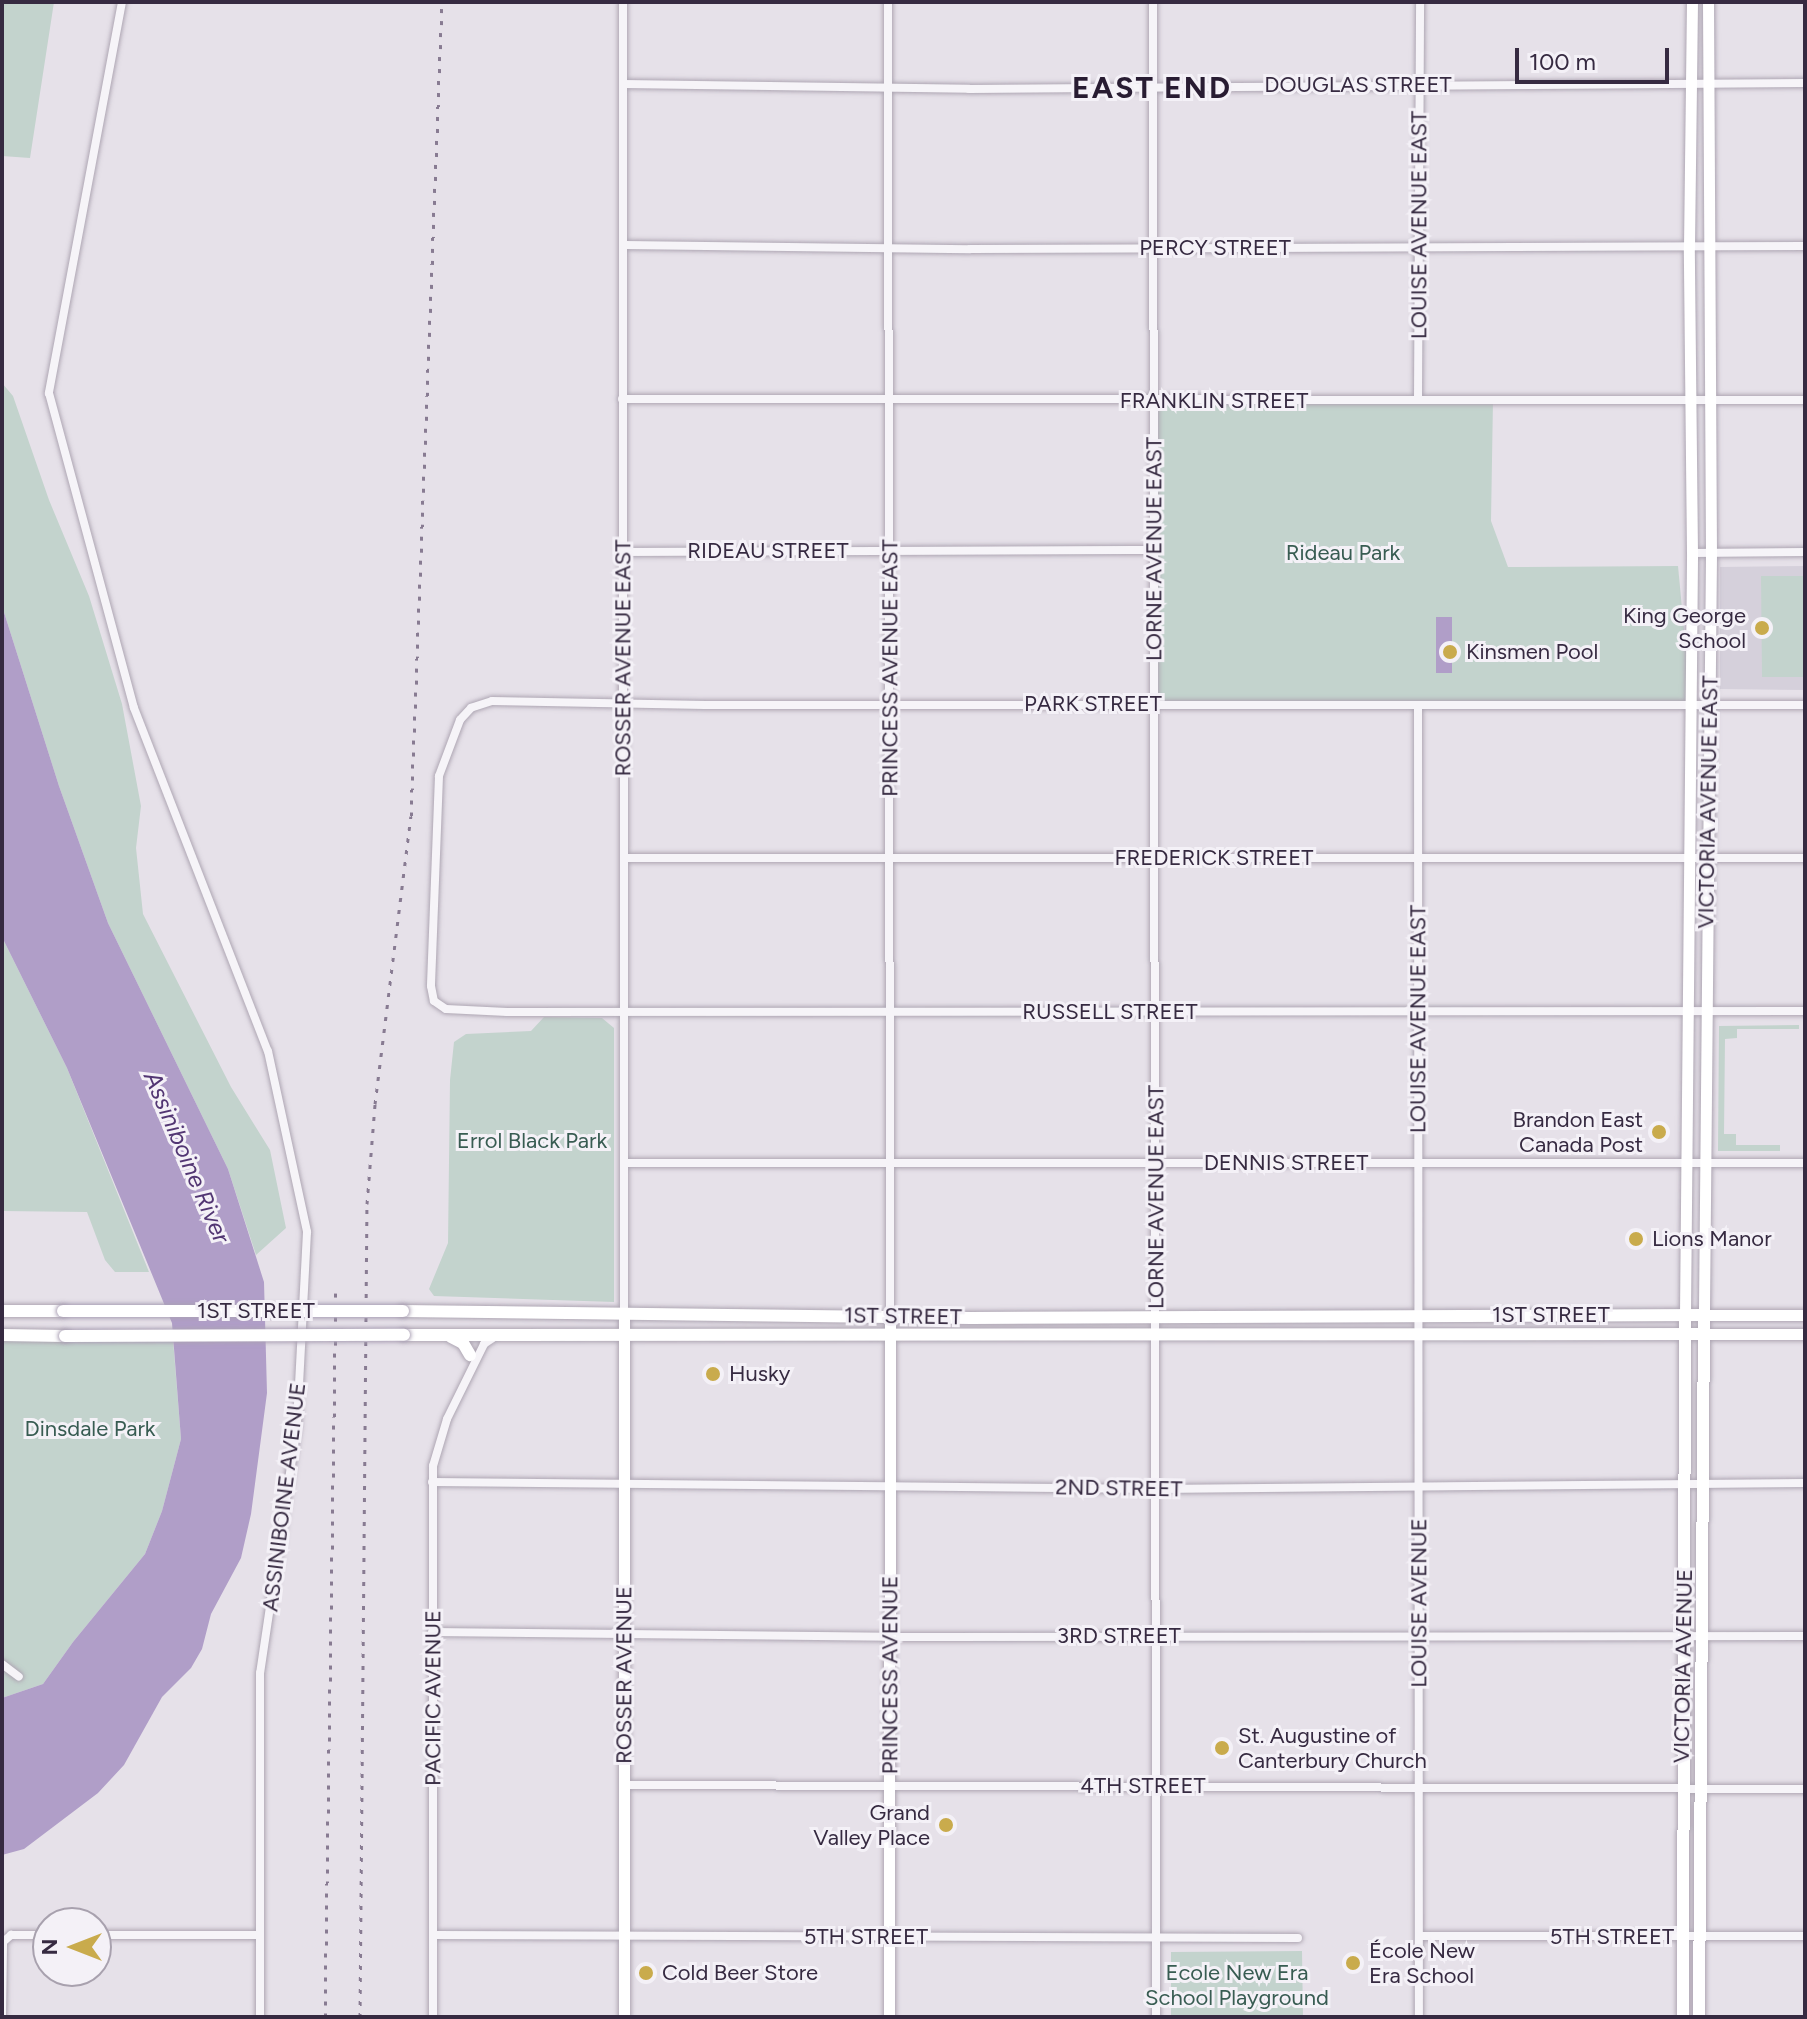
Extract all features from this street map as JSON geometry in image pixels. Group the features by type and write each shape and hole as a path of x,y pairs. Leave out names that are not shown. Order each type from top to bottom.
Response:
{"main road":[{"name":"VICTORIA AVENUE EAST","path":"1685,1315 1692,553 1689,247 1692,2"},
{"name":"VICTORIA AVENUE EAST","path":"1704,1315 1704,1012 1711,553 1708,2"},
{"name":"1ST STREET","path":"2,1311 403,1311 567,1315 1156,1318 1805,1315"},
{"path":"471,1334 480,1322 567,1315"},
{"name":"ROSSER AVENUE","path":"624,1315 624,2017"},
{"name":"PRINCESS AVENUE EAST","path":"890,1315 890,1333"},
{"name":"VICTORIA AVENUE","path":"1683,2017 1685,1315"},
{"name":"VICTORIA AVENUE","path":"1699,2017 1704,1315"},
{"name":"PRINCESS AVENUE","path":"889,2017 890,1333"},
{"name":"1ST STREET","path":"2,1335 1805,1334"},
{"path":"440,1335 458,1339 470,1355"}],"street":[{"name":"ASSINIBOINE AVENUE","path":"122,2 49,393 134,708 268,1051 307,1232 297,1426 260,1673 260,2017"},
{"name":"ROSSER AVENUE EAST","path":"623,2 624,1315"},
{"name":"PRINCESS AVENUE EAST","path":"888,2 890,1315"},
{"name":"LORNE AVENUE EAST","path":"1153,2 1156,2017"},
{"name":"LOUISE AVENUE EAST","path":"1418,400 1420,2"},
{"name":"DOUGLAS STREET","path":"624,84 888,89 1805,83"},
{"name":"PERCY STREET","path":"625,245 1154,248 1805,246"},
{"name":"FRANKLIN STREET","path":"622,399 1805,400"},
{"name":"RIDEAU STREET","path":"622,552 1153,550"},
{"path":"1692,553 1805,552"},
{"name":"PARK STREET","path":"431,986 437,788 442,761 456,727 465,713 480,704 509,701 890,705 1805,705"},
{"name":"LOUISE AVENUE EAST","path":"1418,705 1420,1333"},
{"name":"FREDERICK STREET","path":"624,858 1805,858"},
{"name":"RUSSELL STREET","path":"431,986 434,1001 453,1010 1156,1013 1805,1011"},
{"name":"DENNIS STREET","path":"624,1163 1805,1163"},
{"name":"LOUISE AVENUE","path":"1419,2017 1420,1333"},
{"name":"PACIFIC AVENUE","path":"465,1388 471,1334"},
{"name":"PACIFIC AVENUE","path":"433,2017 432,1482 441,1430 465,1388 484,1344 506,1334"},
{"name":"2ND STREET","path":"432,1482 1156,1489 1805,1483"},
{"name":"3RD STREET","path":"432,1632 889,1637 1805,1636"},
{"path":"2,1664 19,1677"},
{"name":"4TH STREET","path":"624,1785 1805,1789"},
{"path":"2,2016 3,1942 11,1935 32,1935"},
{"path":"112,1935 260,1935"},
{"name":"5TH STREET","path":"434,1935 1298,1938"},
{"name":"5TH STREET","path":"1419,1936 1805,1936"}],"shaded area":[{"name":"King George School","path":"1805,566 1805,690 1720,689 1720,567"}],"green space":[{"path":"2,2 54,2 30,158 2,156"},
{"path":"2,383 13,396 49,500 89,596 122,704 141,806 136,848 143,914 231,1087 270,1150 286,1228 256,1255 228,1169 108,923 59,786 2,606"},
{"name":"Rideau Park","path":"1493,400 1491,521 1508,567 1678,566 1691,704 1154,704 1154,401"},
{"path":"1761,576 1805,576 1805,677 1762,677"},
{"path":"2,937 67,1068 149,1272 115,1272 105,1260 87,1212 2,1211"},
{"name":"Errol Black Park","path":"544,1017 602,1018 614,1028 614,1302 434,1296 429,1289 448,1243 450,1080 454,1042 466,1034 531,1031"},
{"path":"1799,1025 1799,1029 1737,1029 1737,1038 1725,1039 1724,1134 1736,1134 1736,1145 1780,1145 1780,1151 1718,1151 1719,1026"},
{"name":"Dinsdale Park","path":"2,1338 173,1339 181,1439 162,1511 145,1554 43,1684 2,1698"},
{"name":"Ecole New Era School Playground","path":"1302,1951 1303,2017 1171,2017 1171,1952"}],"water":[{"name":"Assiniboine River","path":"2,606 59,786 108,923 228,1169 264,1282 267,1393 251,1514 241,1558 211,1614 202,1649 191,1668 162,1697 124,1765 98,1793 24,1849 2,1855 2,1698 43,1684 145,1554 162,1511 181,1439 172,1323 67,1068 2,937"},
{"path":"1436,617 1452,617 1452,673 1436,673"}],"railway":[{"path":"360,2017 367,1204 375,1104 411,816 442,2"},
{"path":"325,2017 336,1288"}],"place":[{"name":"King George School","path":"1762,628"},
{"name":"Kinsmen Pool","path":"1450,652"},
{"name":"Brandon East Canada Post","path":"1659,1132"},
{"name":"Lions Manor","path":"1636,1239"},
{"name":"Husky","path":"713,1374"},
{"name":"St. Augustine of Canterbury Church","path":"1222,1748"},
{"name":"Grand Valley Place","path":"946,1825"},
{"name":"École New Era School","path":"1353,1963"},
{"name":"Cold Beer Store","path":"646,1973"}],"district":[{"name":"EAST END","path":"1152,88"}]}
